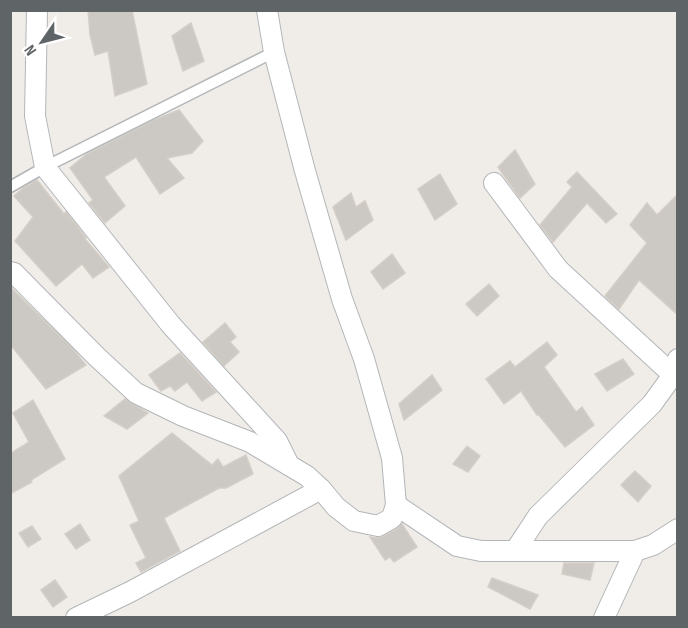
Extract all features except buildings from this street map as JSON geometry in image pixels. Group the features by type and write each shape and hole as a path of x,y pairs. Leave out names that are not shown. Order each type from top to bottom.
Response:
{"street":[{"path":"37,10 35,116 45,167 171,325 277,441 289,465"},
{"path":"10,272 14,273 136,393 183,416 250,442 307,476 336,507 354,521 378,526 392,518 396,505 392,458 364,359 342,299 305,171 274,52 267,10"},
{"path":"494,183 558,270 676,370 652,404 538,516 515,551"},
{"path":"76,618 130,592 321,489"},
{"path":"396,505 457,546 482,550 635,551 653,545 678,529"},
{"path":"604,618 635,551"}],"lane":[{"path":"10,188 45,167 274,52"}]}
